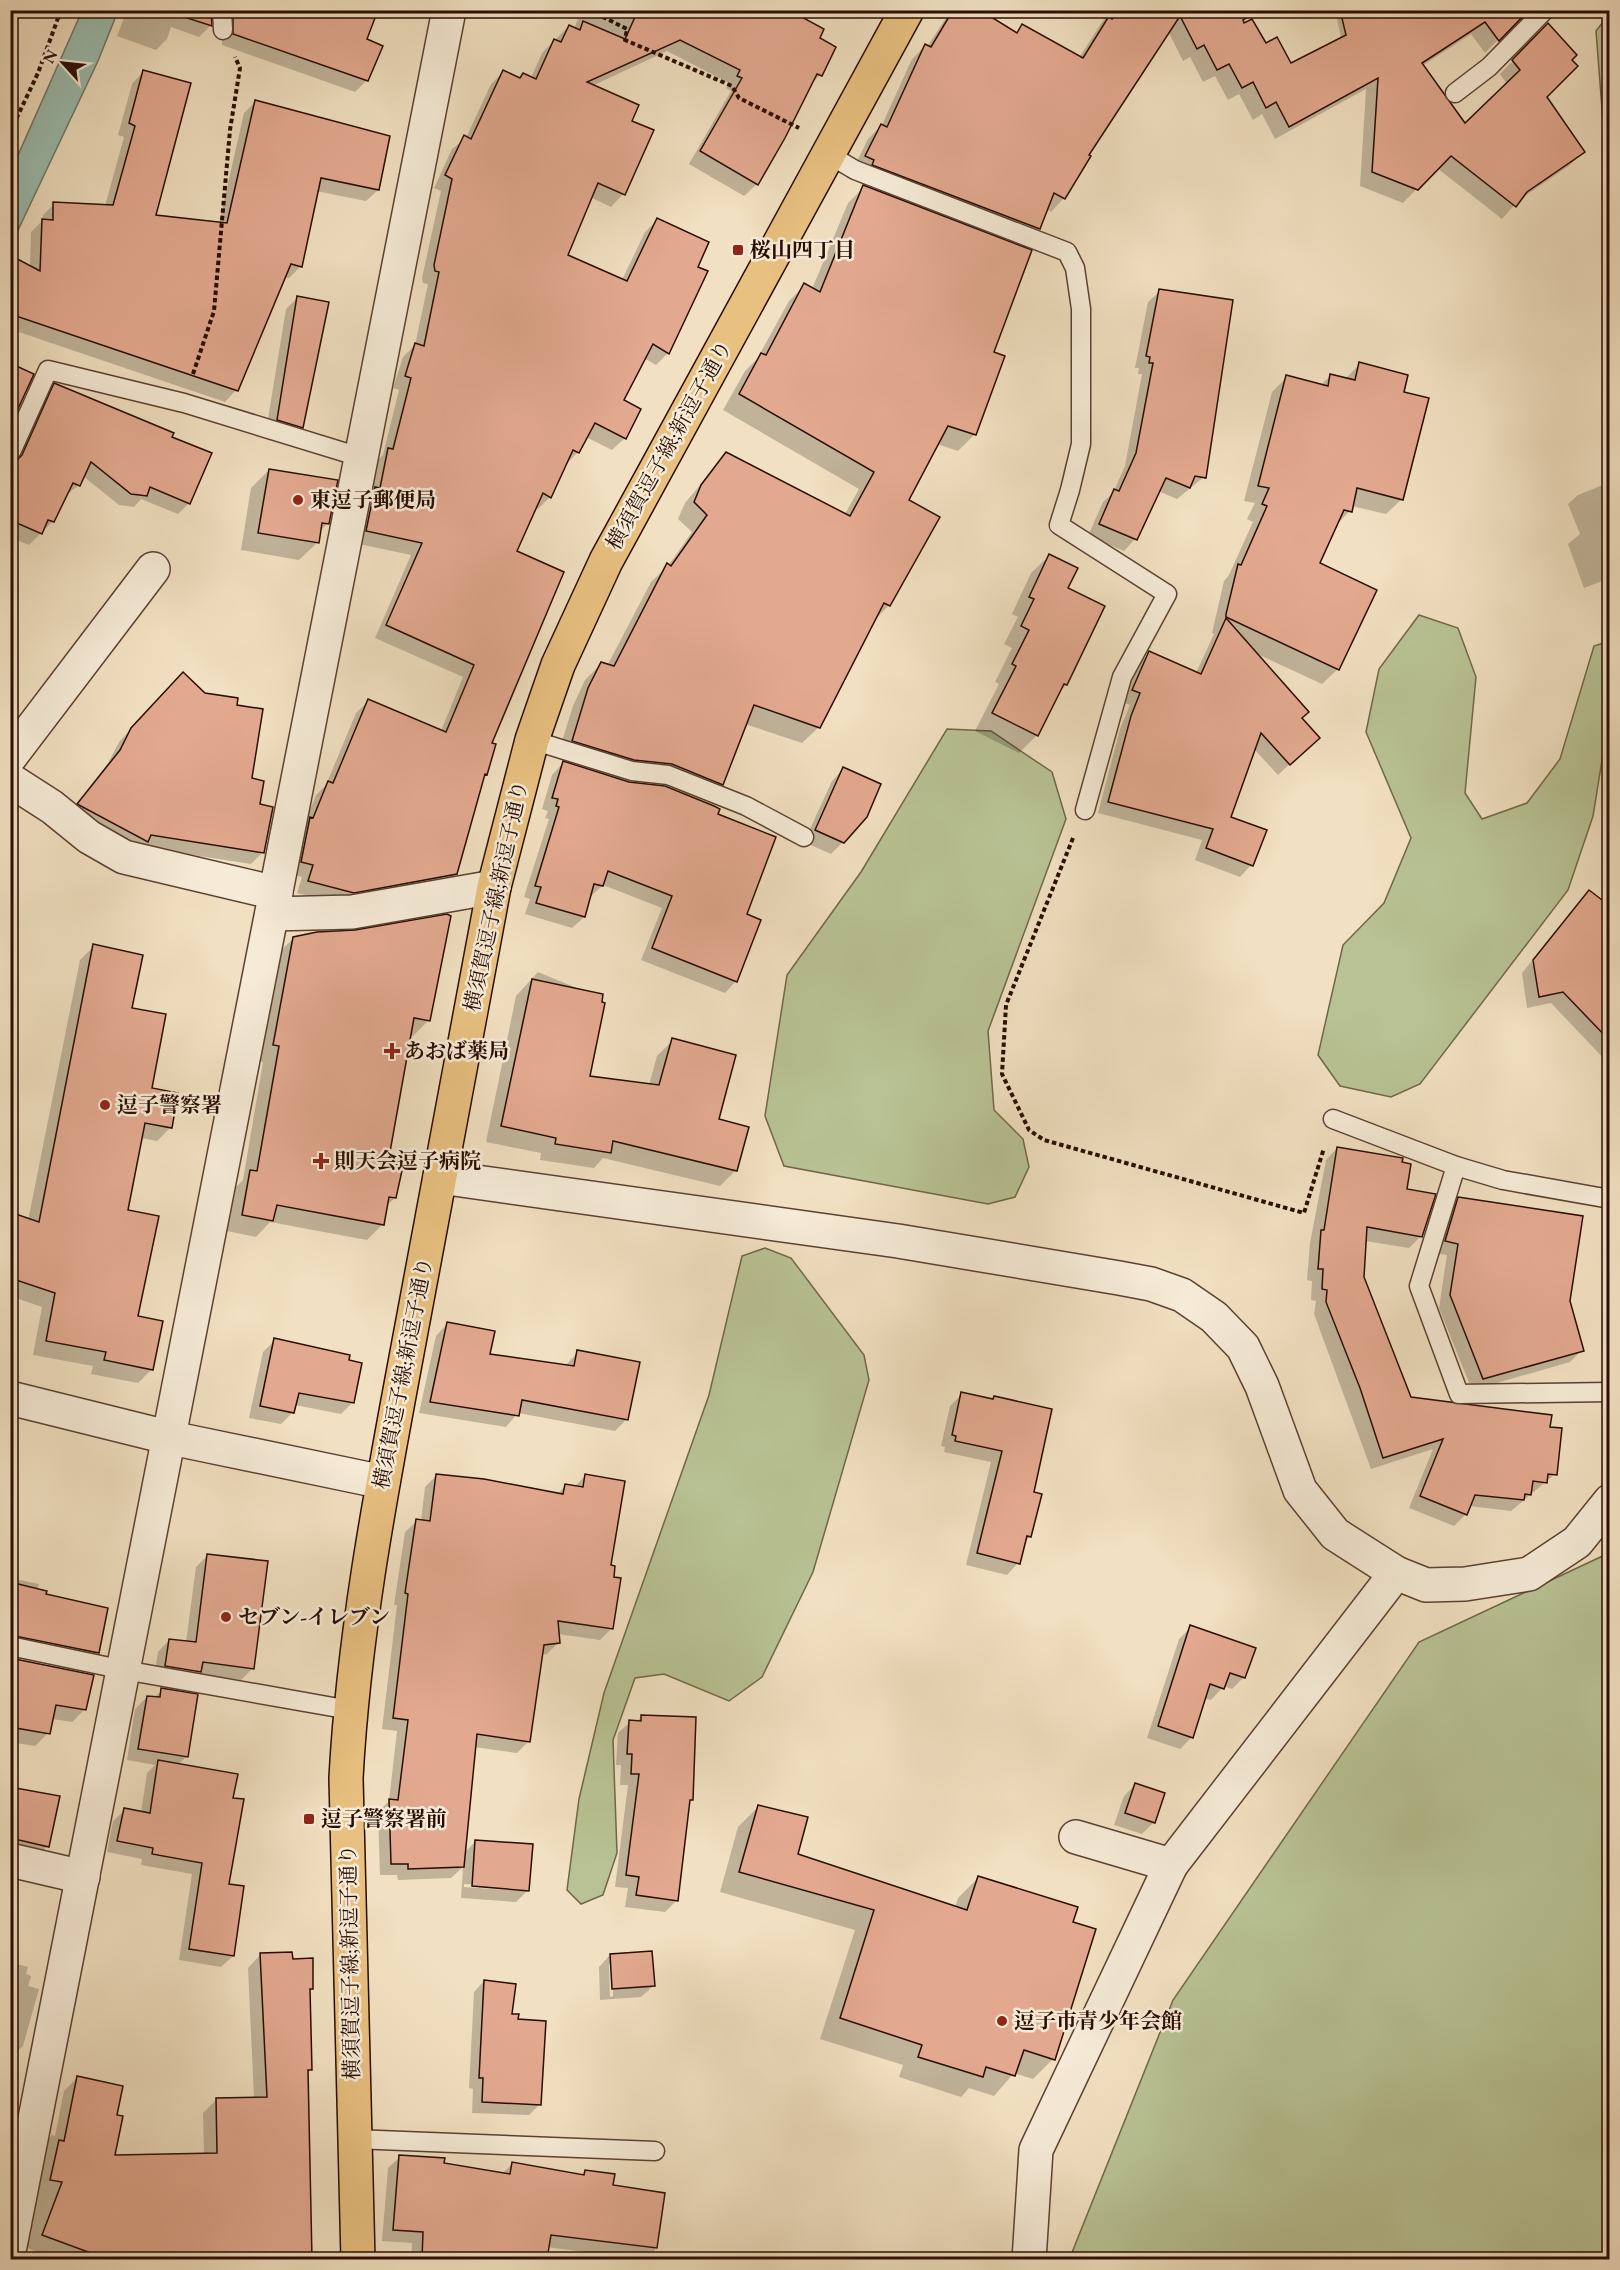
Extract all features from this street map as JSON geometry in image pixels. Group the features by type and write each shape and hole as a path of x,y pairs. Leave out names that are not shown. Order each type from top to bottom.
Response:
{"main road":[{"name":"横須賀逗子線;新逗子通り","path":"358,2259 346,1778 350,1710 360,1621 383,1482 494,887 532,740 558,665 606,561 907,10"}],"street":[{"path":"10,2246 171,1438 360,457 449,10"},
{"path":"10,757 153,569"},
{"path":"10,780 52,807 88,837 124,857 274,904 352,912 494,887"},
{"path":"440,1177 898,1241 1151,1284 1182,1295 1214,1317 1243,1347 1262,1386 1300,1490 1335,1534 1396,1573 1426,1586 1466,1584 1529,1574 1577,1542 1610,1501"},
{"path":"10,1398 171,1438 383,1482"},
{"path":"1029,2259 1036,2150 1171,1865 1396,1573"},
{"path":"1076,1837 1171,1865"},
{"path":"10,1860 83,1877"}],"lane":[{"path":"222,10 223,30"},
{"path":"1455,93 1489,67 1545,10"},
{"path":"828,154 855,170 1067,252 1075,268 1081,309 1081,444 1059,525 1167,594 1122,677 1085,810"},
{"path":"12,450 48,370 184,403 360,457"},
{"path":"532,740 632,771 668,775 746,806 804,837"},
{"path":"1333,1119 1456,1166 1503,1180 1610,1199"},
{"path":"1456,1166 1419,1286 1459,1395 1610,1392"},
{"path":"10,1646 124,1670 350,1710"},
{"path":"354,2139 655,2151"}],"path":[{"path":"10,132 38,73 61,10"},
{"path":"590,10 627,29 625,40 732,86 739,98 801,128"},
{"path":"184,403 214,311 230,130 240,68 223,30"},
{"path":"1085,810 1005,1005 1002,1074 1029,1130 1044,1140 1304,1213 1333,1119"}],"green space":[{"path":"1607,17 1610,20 1609,176 1607,174 1596,31"},
{"path":"1419,615 1458,628 1476,677 1465,793 1482,819 1527,803 1560,759 1594,646 1609,641 1609,717 1593,816 1568,890 1420,1084 1391,1097 1340,1086 1318,1055 1343,945 1384,903 1411,838 1366,732 1379,669"},
{"path":"947,729 991,731 1052,772 1066,819 988,1031 994,1110 1023,1139 1029,1167 1015,1197 988,1204 784,1166 765,1116 787,975 861,872"},
{"path":"765,1248 791,1258 864,1355 869,1380 813,1572 762,1677 729,1701 664,1674 635,1678 613,1740 617,1853 603,1895 581,1904 567,1890 579,1799 604,1693 709,1395 742,1256"},
{"path":"1609,1553 1609,2259 1069,2260 1173,2000 1419,1642"}],"shaded area":[{"path":"82,11 118,11 98,61 11,245 11,171"}],"building":[{"path":"182,10 211,10 212,26 181,16"},
{"path":"233,10 378,10 367,39 383,46 368,81 233,34"},
{"path":"623,10 789,10 824,29 820,38 836,47 822,76 817,74 758,185 700,151 742,78 737,76 740,70 680,40 587,82 639,105 632,121 654,130 625,195 598,183 568,255 627,281 657,218 709,242 698,267 708,271 669,354 653,344 624,400 641,409 626,439 595,423 579,453 573,450 551,498 543,493 517,551 564,572 492,743 496,744 487,775 485,774 457,874 354,893 308,881 313,865 301,862 310,817 313,818 328,781 333,783 368,699 446,732 474,665 386,625 422,543 366,531 375,487 380,488 388,448 393,449 411,378 405,376 415,343 424,346 439,272 435,271 434,265 452,179 445,175 464,135 471,139 503,70 520,78 523,73 536,79 554,39 561,42 569,25 580,30 583,21 625,39 635,17"},
{"path":"953,10 980,10 1017,33 1022,24 1083,58 1109,16 1112,19 1119,10 1259,10 1243,20 1244,23 1252,19 1266,43 1277,37 1291,63 1346,35 1340,10 1529,10 1499,41 1485,22 1422,63 1465,123 1520,70 1512,60 1548,23 1577,55 1572,60 1578,66 1547,97 1585,152 1527,192 1516,207 1451,156 1418,190 1372,172 1378,78 1289,127 1276,102 1266,108 1253,82 1242,88 1229,64 1217,70 1204,45 1197,49 1180,16 1089,155 1091,156 1065,199 1054,193 1040,229 872,165 874,160 865,156 881,124 887,127 925,44 931,47"},
{"path":"143,70 191,83 156,215 227,223 255,100 390,136 379,190 321,178 302,267 291,264 238,391 10,314 10,255 40,271 42,219 53,220 53,202 113,205 135,126 129,123"},
{"path":"863,185 1032,250 994,352 1005,356 976,435 948,426 909,500 940,517 890,606 884,603 820,728 754,705 723,785 672,764 634,760 572,741 588,688 601,662 614,666 667,563 671,566 707,515 694,502 701,485 726,452 850,516 874,472 739,394 761,353 766,355 804,283 820,292"},
{"path":"1159,289 1233,300 1206,478 1195,476 1190,488 1166,478 1137,540 1099,524 1114,489 1119,491 1136,453 1153,363 1149,363 1150,357 1146,356"},
{"path":"297,296 329,302 303,428 277,420"},
{"path":"1359,362 1408,375 1404,392 1429,398 1403,500 1357,488 1352,512 1344,510 1320,563 1377,590 1339,670 1226,617 1226,614 1238,564 1241,565 1267,506 1262,504 1269,488 1258,486 1286,375 1328,386 1330,374 1355,380"},
{"path":"10,363 34,374 10,426"},
{"path":"54,383 174,433 172,437 212,453 190,504 150,487 147,496 131,494 91,462 80,486 73,483 54,522 48,520 42,534 10,520 10,461 22,455"},
{"path":"269,469 338,480 329,524 322,523 319,543 258,533"},
{"path":"1049,554 1078,568 1068,588 1105,606 1067,685 1064,684 1038,736 992,713 1016,666 1012,664 1029,630 1021,626 1034,599 1029,597"},
{"path":"1226,618 1309,712 1302,718 1320,738 1290,765 1261,733 1231,817 1267,830 1253,866 1206,848 1213,829 1108,802 1131,716 1140,693 1132,690 1149,651 1201,674"},
{"path":"183,672 205,693 238,698 237,705 263,709 252,778 264,781 260,804 273,807 264,853 151,835 148,842 77,804 120,750 131,728"},
{"path":"563,761 629,782 665,786 720,809 718,814 776,837 747,914 761,920 737,982 652,948 672,896 608,871 603,886 594,884 585,917 536,903 541,887 535,886 559,807 556,806 558,799 552,798"},
{"path":"843,767 881,784 867,817 844,843 815,830"},
{"path":"1589,890 1610,906 1610,1041 1563,992 1539,997 1533,960"},
{"path":"447,914 451,916 430,1021 414,1018 388,1163 403,1166 396,1198 389,1197 384,1225 277,1205 273,1221 242,1215 250,1170 257,1171 279,1046 273,1045 293,937 317,932 355,930"},
{"path":"93,944 143,955 132,1008 166,1014 152,1088 178,1093 172,1128 145,1123 128,1210 159,1216 138,1316 163,1321 153,1370 104,1360 106,1352 46,1341 55,1293 10,1278 10,1212 39,1222"},
{"path":"532,979 603,994 602,1002 605,1003 590,1076 659,1085 672,1038 736,1055 719,1119 749,1127 737,1171 613,1141 611,1153 555,1144 556,1138 501,1126"},
{"path":"1337,1147 1403,1158 1402,1162 1411,1164 1407,1189 1436,1194 1422,1237 1367,1227 1364,1277 1411,1397 1552,1415 1550,1427 1562,1428 1557,1475 1548,1474 1547,1483 1533,1481 1531,1495 1525,1494 1524,1500 1475,1495 1467,1515 1420,1496 1443,1439 1383,1458 1360,1388 1326,1302 1327,1290 1322,1289 1323,1269 1318,1269 1321,1230 1324,1230"},
{"path":"1458,1197 1583,1216 1570,1301 1584,1351 1483,1379 1450,1295 1458,1244 1445,1241"},
{"path":"447,1322 495,1331 490,1354 574,1366 577,1350 640,1362 628,1420 522,1400 519,1416 430,1402"},
{"path":"274,1338 350,1355 349,1360 362,1363 354,1403 299,1393 294,1413 260,1406"},
{"path":"961,1392 993,1399 994,1396 1052,1409 1034,1492 1042,1494 1031,1537 1027,1536 1020,1564 977,1553 1002,1451 955,1441 956,1436 952,1435"},
{"path":"436,1474 484,1479 563,1494 565,1484 583,1487 585,1474 625,1481 611,1565 615,1566 614,1577 621,1578 613,1629 558,1621 560,1643 544,1645 530,1742 477,1734 464,1867 408,1869 408,1864 391,1864 389,1799 398,1800 408,1720 393,1718 408,1594 405,1593 416,1519 430,1521"},
{"path":"207,1554 268,1561 254,1669 203,1662 201,1672 165,1666 169,1639 196,1642"},
{"path":"10,1582 47,1591 46,1594 108,1608 99,1653 10,1635"},
{"path":"1190,1625 1256,1648 1245,1678 1230,1673 1224,1689 1210,1684 1193,1738 1158,1726"},
{"path":"10,1658 94,1675 86,1710 56,1705 50,1734 10,1727"},
{"path":"161,1688 198,1694 188,1757 138,1749 147,1696 160,1697"},
{"path":"641,1715 696,1717 693,1800 690,1800 678,1901 636,1895 639,1877 626,1875 639,1774 631,1774 632,1754 627,1754 629,1720 641,1721"},
{"path":"158,1760 238,1774 233,1798 244,1799 229,1884 244,1886 234,1956 189,1949 202,1863 152,1854 153,1848 117,1841 124,1808 150,1813"},
{"path":"1135,1783 1165,1793 1155,1823 1125,1813"},
{"path":"10,1787 60,1796 49,1847 10,1838"},
{"path":"758,1805 808,1817 798,1854 967,1910 978,1876 1078,1907 1073,1922 1096,1929 1055,2060 1024,2050 1015,2076 986,2067 983,2077 918,2057 922,2045 840,2018 874,1910 739,1872"},
{"path":"475,1840 533,1844 529,1891 472,1886"},
{"path":"652,1951 655,1986 612,1989 610,1954"},
{"path":"292,1952 293,1959 313,1958 313,1989 310,1989 312,2070 308,2070 312,2259 107,2259 42,2235 62,2182 50,2180 59,2140 64,2141 77,2076 123,2086 117,2115 123,2116 115,2155 217,2153 216,2098 267,2097 260,1953"},
{"path":"484,1980 516,1984 512,2014 519,2014 518,2019 546,2021 541,2105 482,2102 483,2078 479,2078"},
{"path":"399,2155 445,2158 444,2163 510,2174 512,2162 584,2175 585,2170 615,2174 613,2185 665,2193 657,2248 551,2235 547,2259 422,2259 423,2232 393,2230"}],"place":[{"name":"桜山四丁目","path":"738,250"},
{"name":"東逗子郵便局","path":"298,500"},
{"name":"あおば薬局","path":"392,1051"},
{"name":"逗子警察署","path":"105,1105"},
{"name":"則天会逗子病院","path":"321,1161"},
{"name":"セブン-イレブン","path":"226,1617"},
{"name":"逗子警察署前","path":"309,1819"},
{"name":"逗子市青少年会館","path":"1002,2021"}]}
